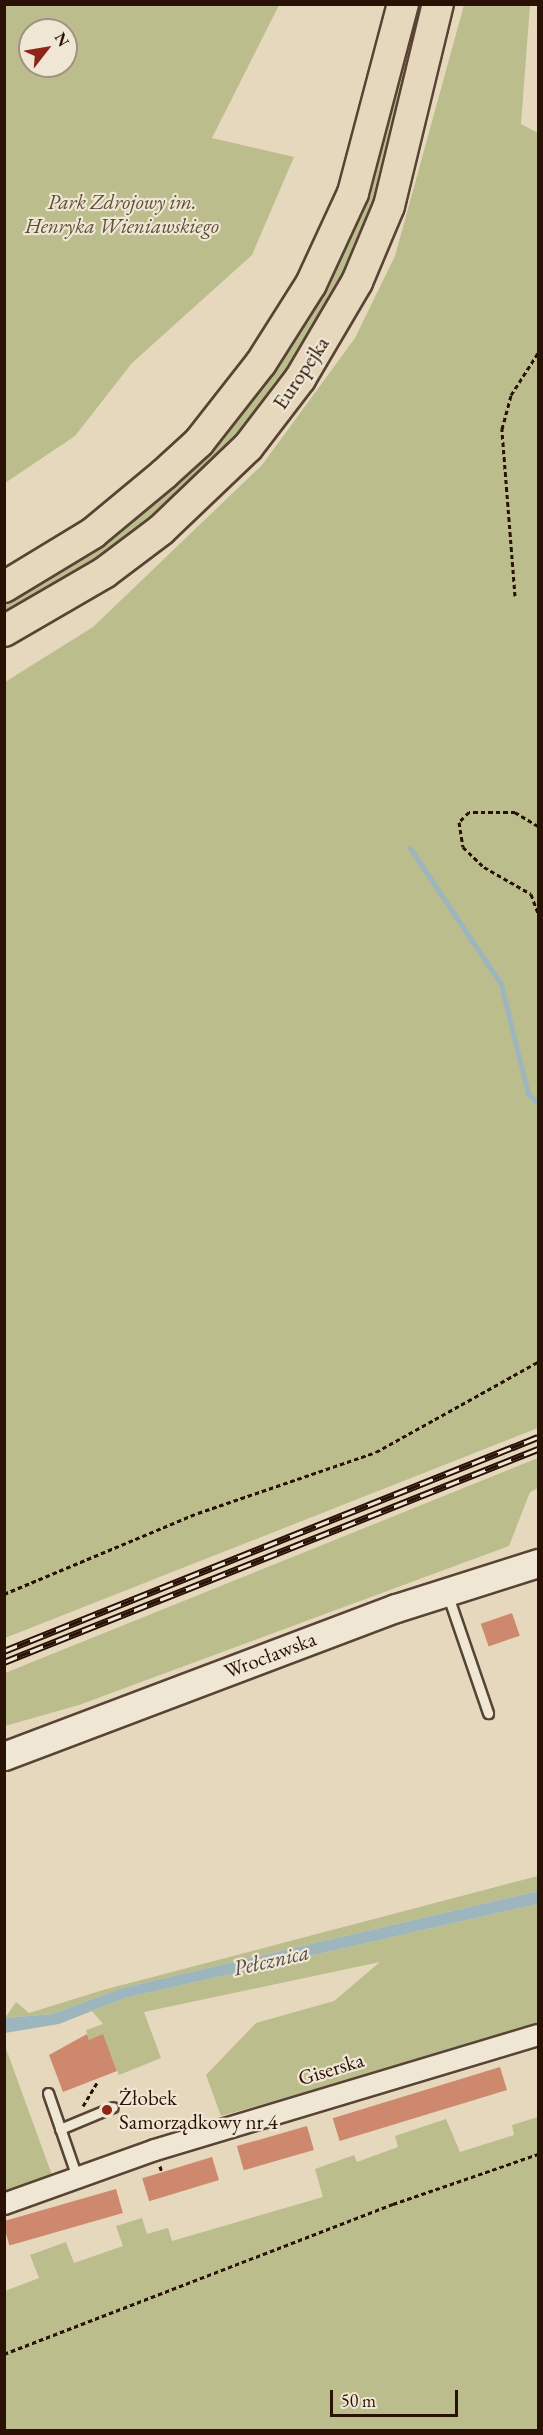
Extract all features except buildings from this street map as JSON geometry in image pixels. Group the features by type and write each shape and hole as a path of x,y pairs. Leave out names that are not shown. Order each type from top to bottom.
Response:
{"main road":[{"name":"Europejka","path":"4,587 93,533 164,474 199,442 261,363 311,284 353,193 403,4"},
{"name":"Europejka","path":"4,631 104,573 161,530 241,454 300,379 357,282 389,206 438,4"},
{"name":"Wrocławska","path":"4,1756 446,1591 538,1563"}],"street":[{"name":"Giserska","path":"4,2204 77,2177 443,2060 538,2035"}],"lane":[{"path":"446,1591 488,1713"},
{"path":"48,2093 77,2177"},
{"path":"60,2129 112,2107"}],"path":[{"path":"515,596 502,429 511,395 538,353"},
{"path":"538,826 515,812 470,812 459,822 463,848 484,867 531,894 538,913"},
{"path":"4,1594 198,1513 376,1452 538,1362"},
{"path":"4,2355 393,2204 538,2154"}],"green space":[{"name":"Park Zdrojowy im. Henryka Wieniawskiego","path":"5,4 279,5 212,138 294,157 252,255 132,363 75,436 5,483"},
{"path":"411,5 426,5 385,179 349,272 274,394 200,479 116,550 5,618 5,602 288,341"},
{"path":"464,5 530,5 521,124 538,133 538,1428 5,1638 5,682 93,627 262,465 355,338 395,256"},
{"path":"538,1458 538,1488 530,1492 509,1546 79,1705 5,1726 5,1673"},
{"path":"538,1876 538,1891 122,1988 52,2014 5,2018 16,2002 29,2013 103,1990"},
{"path":"538,1904 538,2022 418,2061 221,2116 206,2075 256,2023 334,2001 380,1962 144,2012 161,2058 119,2075 103,2035 89,2040 86,2030 103,2024 92,2011 125,1998"},
{"path":"4,2043 53,2178 4,2195"},
{"path":"538,2117 538,2430 5,2430 5,2291 39,2278 30,2255 66,2242 74,2263 123,2246 116,2226 142,2218 147,2234 168,2228 172,2241 323,2197 315,2169 354,2155 357,2162 398,2147 395,2136 446,2119 460,2152 514,2135 512,2125"}],"water":[{"name":"Pełcznica","path":"538,1891 538,1904 125,1998 59,2024 5,2033 5,2018 52,2014 122,1988"}],"waterway":[{"path":"410,848 501,984 528,1094 538,1103"}],"railway":[{"path":"4,1651 538,1437"},
{"path":"4,1662 538,1449"}],"place":[{"name":"Żłobek Samorządkowy nr 4","path":"107,2110"}]}
